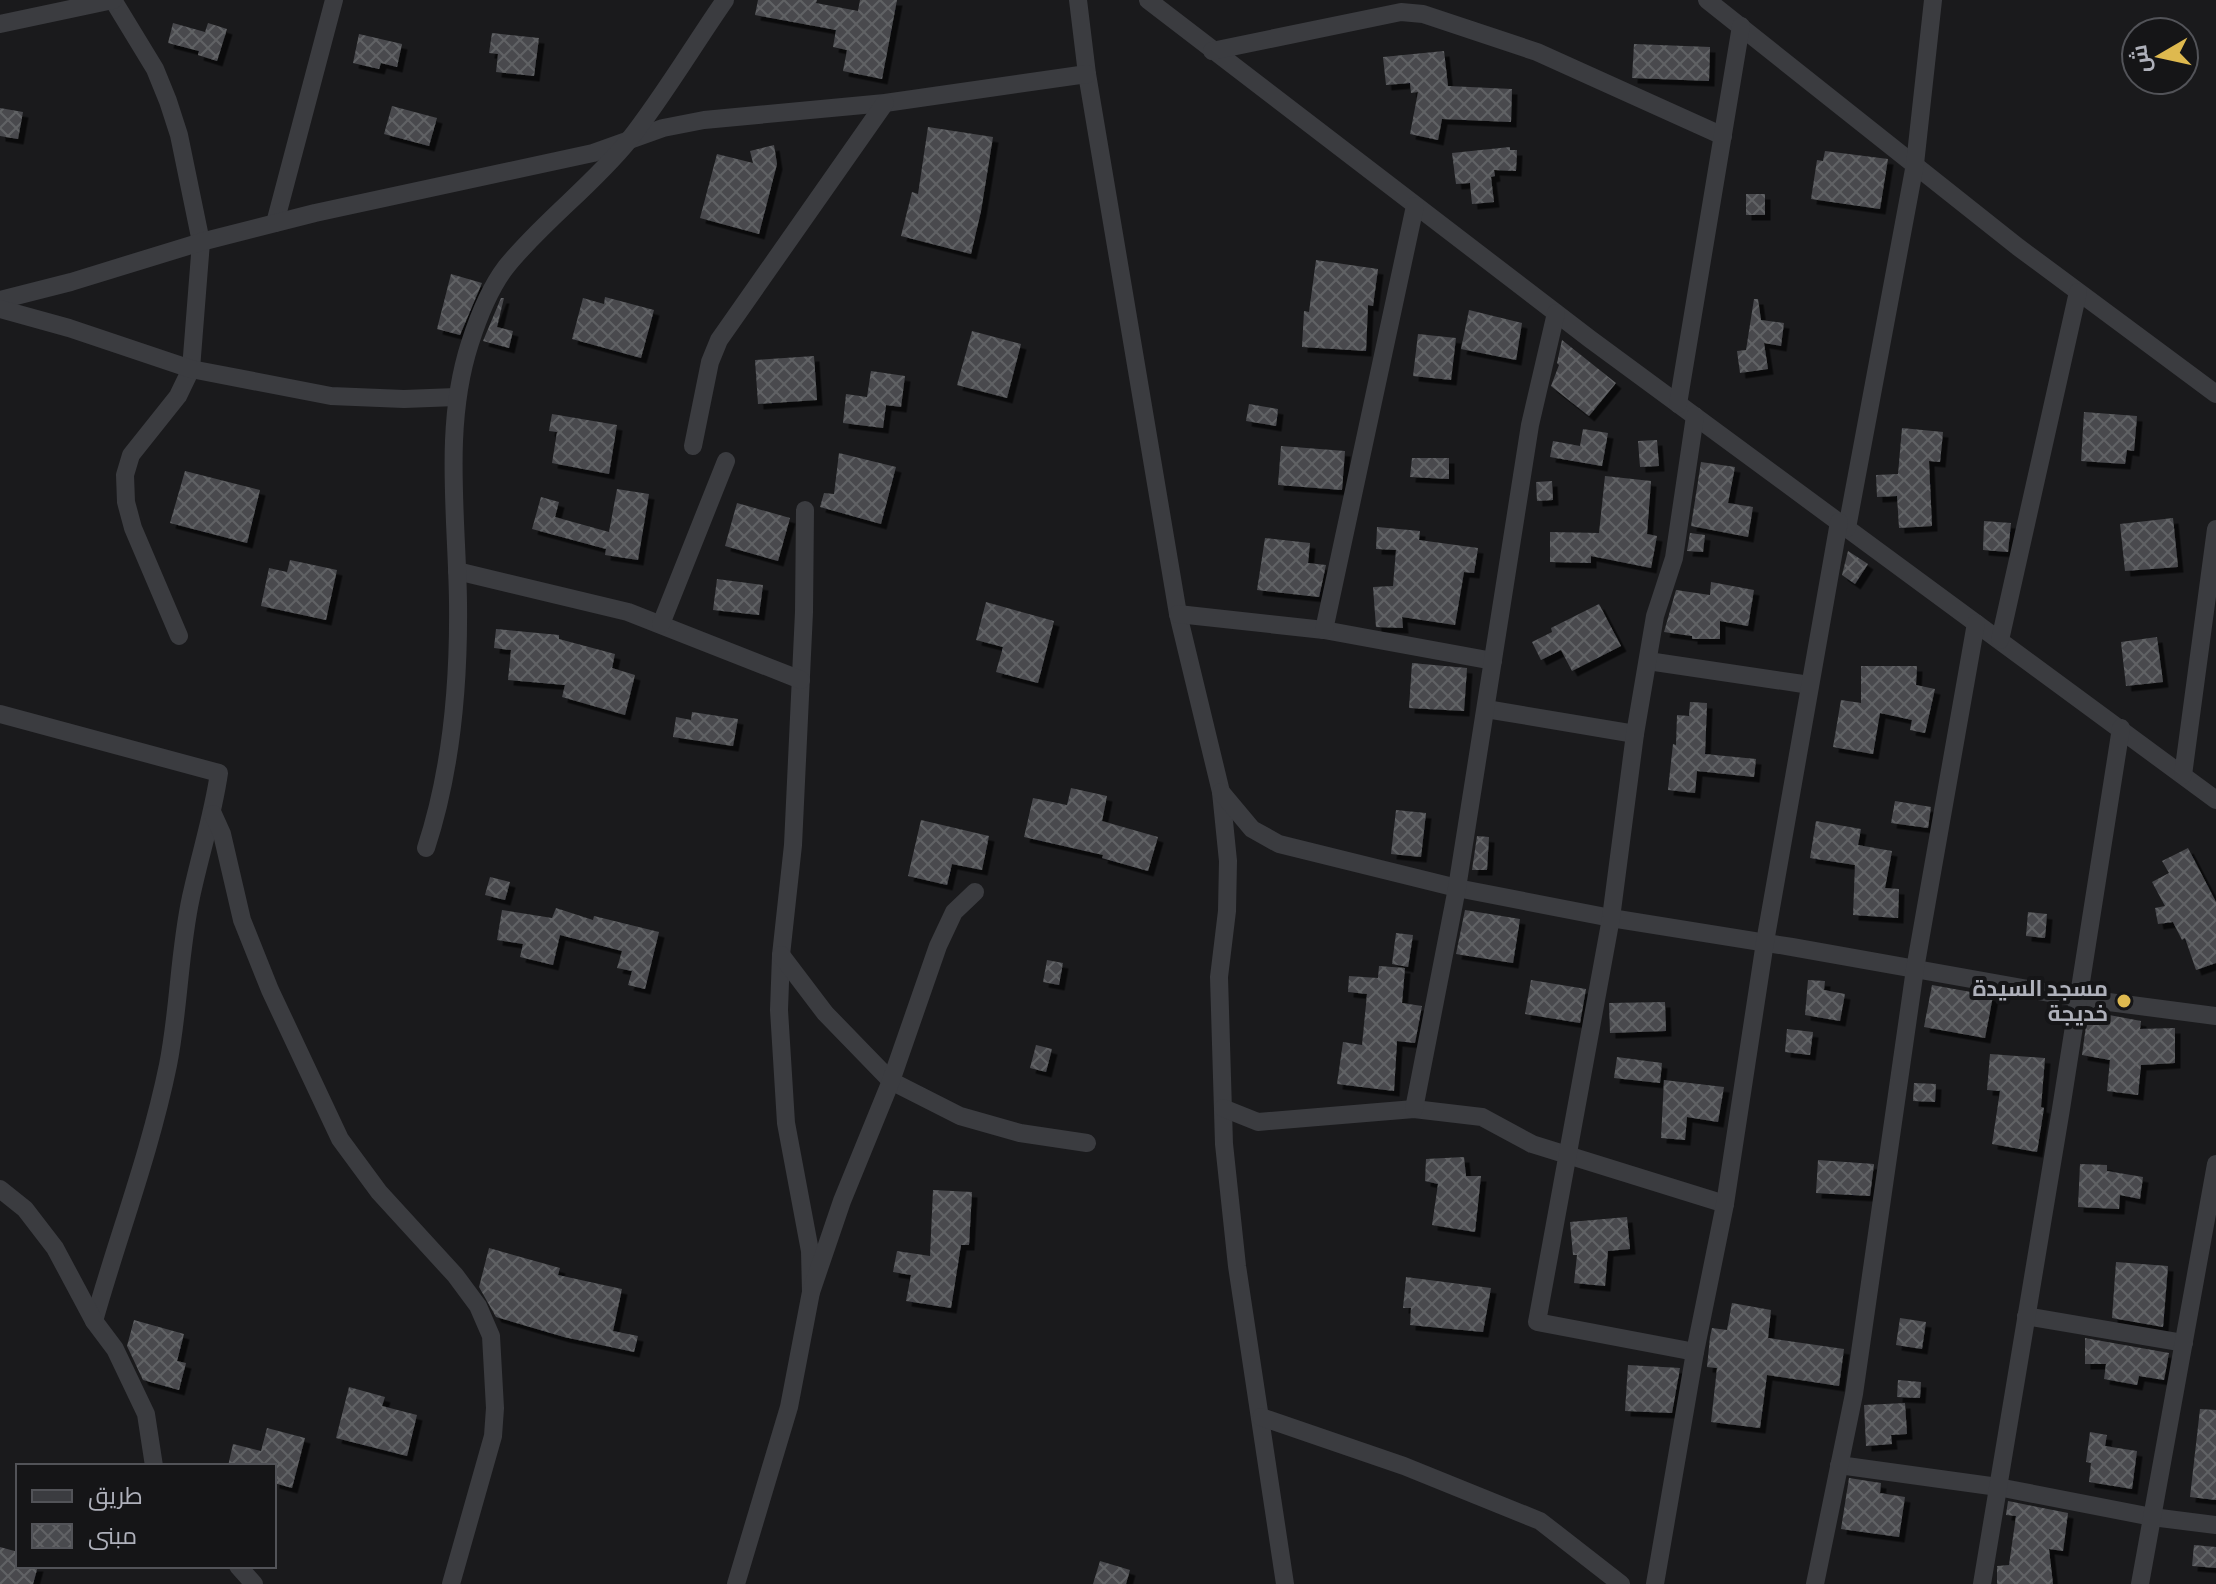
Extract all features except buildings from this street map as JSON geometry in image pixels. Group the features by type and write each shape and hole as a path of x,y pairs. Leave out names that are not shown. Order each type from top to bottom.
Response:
{"street":[{"path":"0,24 84,3 113,0 155,69 179,135 201,242 191,369 178,396 131,455 125,475 126,502 133,528 179,636"},
{"path":"275,223 334,0"},
{"path":"426,848 438,811 447,766 457,673 454,509 456,397 470,344 484,307 504,269 629,140 725,0"},
{"path":"1078,0 1087,74 1178,614 1221,792 1228,861 1227,911 1219,977 1224,1144 1237,1266 1285,1584"},
{"path":"1148,0 1556,313 2216,800"},
{"path":"1655,1584 1695,1352 1725,1204 1765,942 1810,685 1915,164 1933,0"},
{"path":"1711,1 2078,292 2216,394"},
{"path":"1212,51 1400,6 1537,52 1723,136"},
{"path":"1678,404 1741,26"},
{"path":"0,300 275,223 593,153 663,128 704,120 885,103 1087,74"},
{"path":"693,446 710,362 719,340 885,103"},
{"path":"1324,630 1415,206"},
{"path":"2000,640 2078,292"},
{"path":"0,309 69,328 191,369 331,396 404,399 456,397"},
{"path":"1414,1109 1457,888 1530,425 1556,313"},
{"path":"1695,416 1674,558 1655,616 1635,734 1611,918 1537,1322 1695,1352"},
{"path":"661,624 726,461"},
{"path":"805,510 793,845 781,955 779,1010 786,1123 810,1251 811,1292"},
{"path":"2183,775 2216,529"},
{"path":"457,571 628,612 801,680"},
{"path":"1178,614 1324,630 1493,661"},
{"path":"1815,1584 1854,1394 1915,969 1976,623"},
{"path":"1648,661 1810,685"},
{"path":"1486,709 1635,734"},
{"path":"0,714 219,773 213,814 190,899 168,1064 133,1203 111,1261 94,1321"},
{"path":"1982,1584 2121,728"},
{"path":"1221,792 1252,829 1279,844 1457,888 1611,918 2078,998 2216,1016"},
{"path":"213,814 222,834 248,934 270,990 340,1139 379,1192 455,1275 478,1306 491,1336 495,1408 493,1436 451,1584"},
{"path":"736,1584 789,1407 811,1292 842,1201 891,1081 938,946 954,912 975,892"},
{"path":"781,955 825,1013 891,1081 960,1116 1020,1133 1087,1143"},
{"path":"1223,1108 1258,1122 1414,1109 1482,1117 1532,1144 1725,1204"},
{"path":"2140,1584 2184,1343 2208,1250 2216,1164"},
{"path":"0,1189 25,1209 55,1248 94,1321 115,1349 146,1414 154,1464"},
{"path":"2026,1316 2184,1343"},
{"path":"1261,1417 1404,1466 1540,1521 1621,1584"},
{"path":"1839,1465 1998,1487 2152,1517 2216,1525"},
{"path":"240,1568 254,1584"}],"place":[{"name":"مسجد السيدة خديجة","path":"2124,1001"}]}
